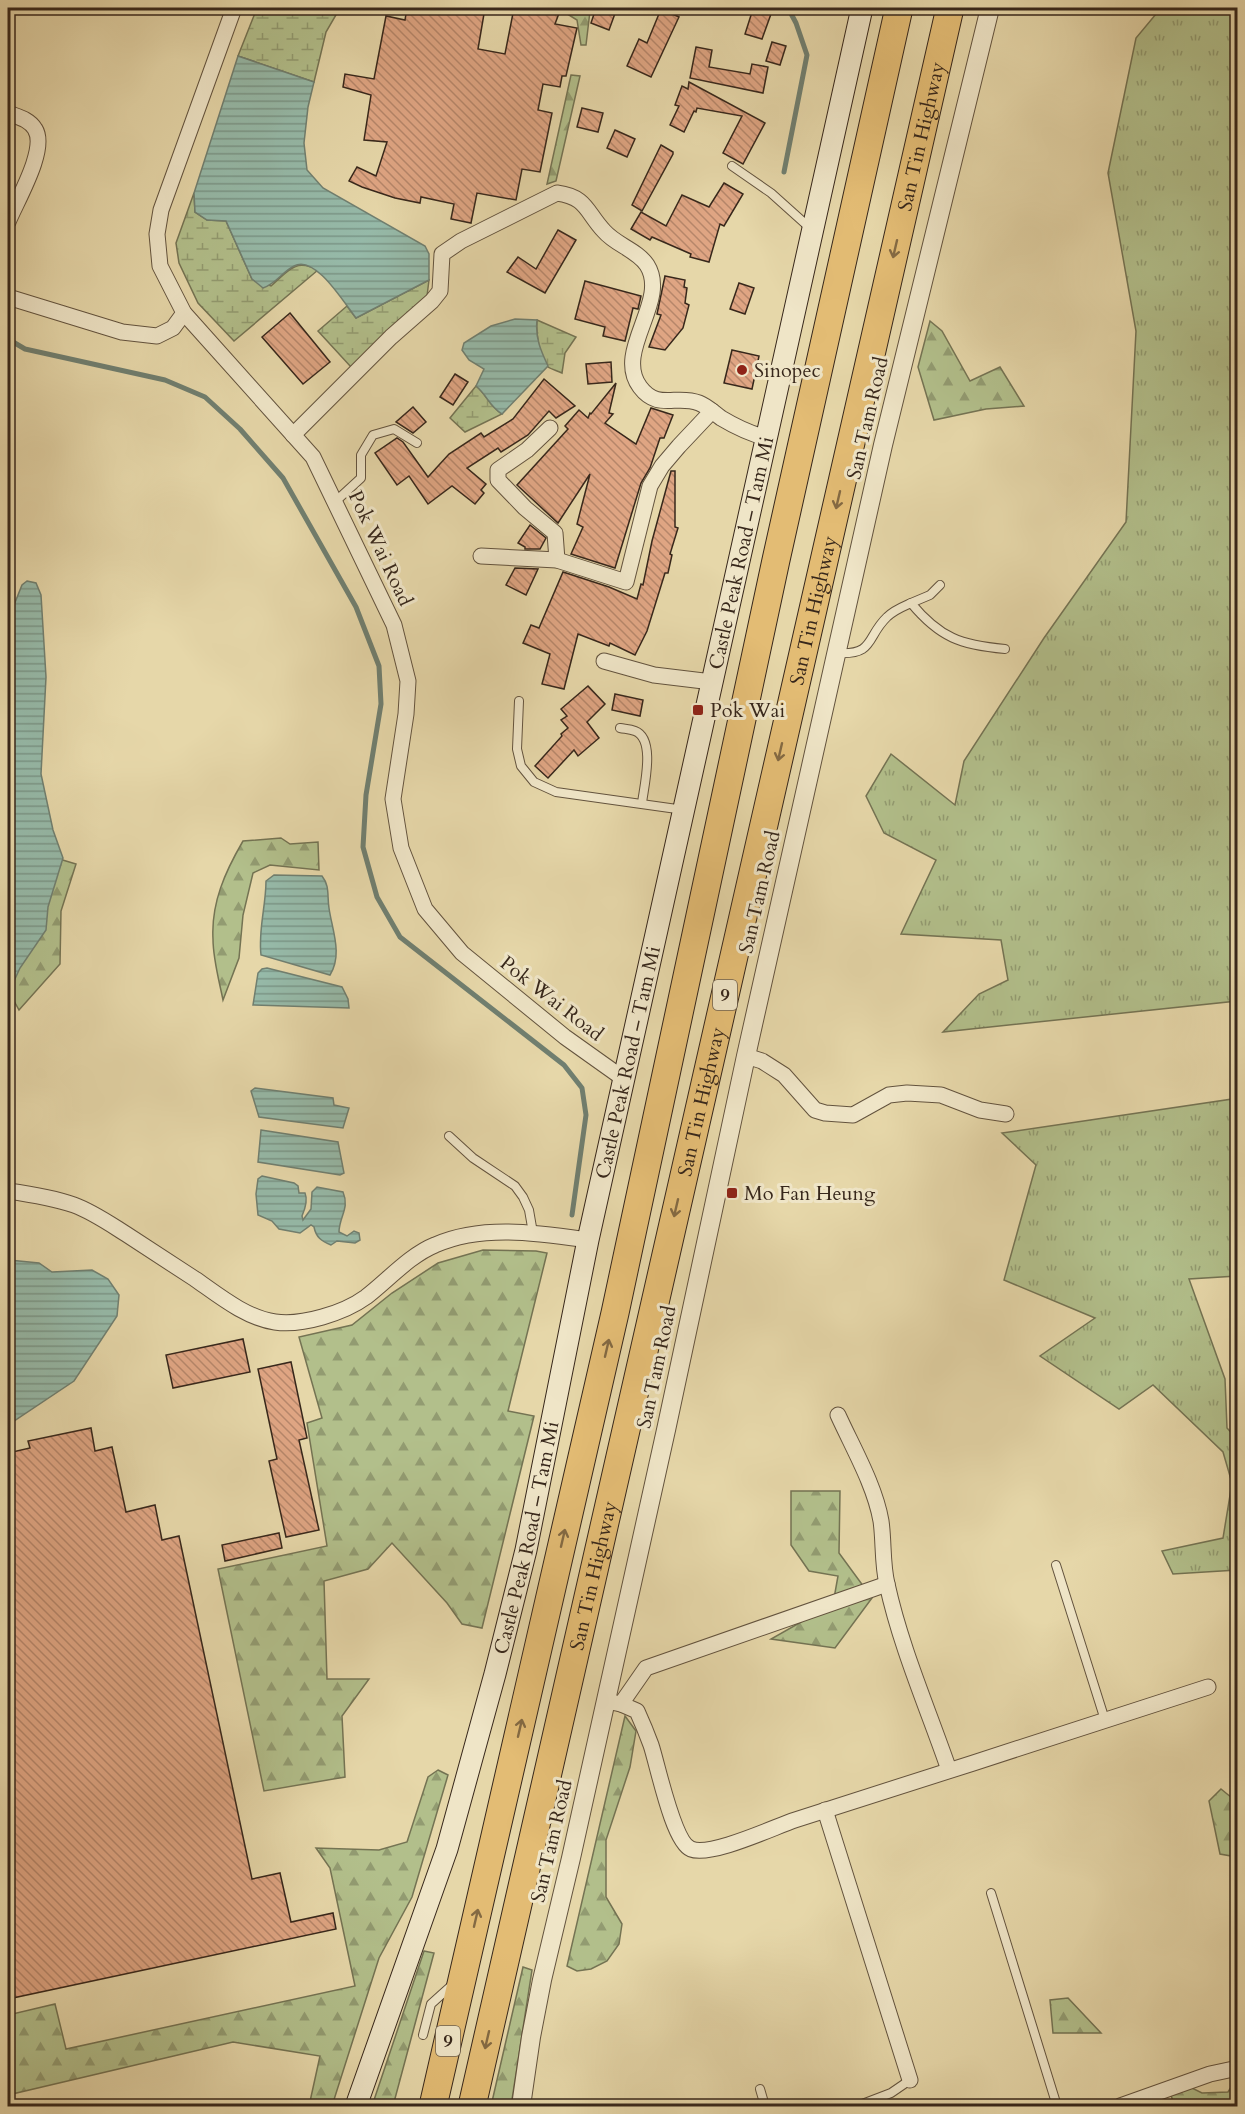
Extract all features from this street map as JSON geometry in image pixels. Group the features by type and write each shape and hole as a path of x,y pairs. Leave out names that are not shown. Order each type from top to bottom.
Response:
{"highway":[{"name":"San Tin Highway","path":"463,1975 615,1313 771,583 899,8"},
{"name":"San Tin Highway","path":"472,2106 950,8"},
{"name":"9","path":"433,2106 463,1975"}],"main road":[{"name":"Castle Peak Road – Tam Mi","path":"356,2106 435,1888 462,1796 526,1550 588,1240 862,8"}],"street":[{"name":"Pok Wai Road","path":"234,8 161,210 157,234 160,266 184,313 314,458 394,625 408,681 406,714 393,799 401,848 425,909 462,952 565,1037 624,1079"},
{"name":"San Tam Road","path":"521,2106 538,1999 613,1702 666,1430 836,653 883,445 990,8"},
{"path":"8,113 28,121 36,130 39,141 37,156 8,222"},
{"path":"293,435 391,337 436,296 440,291 442,254 461,241 557,193 570,195 580,201 602,230 640,258 651,274 651,295 636,343 633,361 638,385 647,396 659,401 699,403 731,424 767,438"},
{"path":"8,297 122,332 157,336 173,328 184,313"},
{"path":"481,556 557,560 626,582 650,486 662,466 712,411"},
{"path":"550,428 527,450 498,470 498,480 525,508 555,533 557,560"},
{"path":"604,661 654,675 712,682"},
{"path":"746,1056 784,1075 815,1110 825,1113 853,1115 889,1095 907,1093 941,1095 980,1110 1006,1114"},
{"path":"8,1191 74,1205 103,1220 226,1300 256,1316 274,1322 304,1321 335,1312 364,1298 393,1273 434,1245 468,1235 498,1232 533,1233 588,1240"},
{"path":"838,1415 868,1481 881,1520 887,1584 900,1629 950,1770"},
{"path":"887,1584 646,1668 613,1702 637,1711 650,1743 675,1828 683,1843 692,1850 719,1848 825,1810 1208,1687"},
{"path":"825,1810 910,2080"},
{"path":"1120,2106 1210,2074 1238,2068"}],"lane":[{"path":"732,166 771,193 798,220 814,231"},
{"path":"336,501 361,478 361,455 373,435 394,429 417,443"},
{"path":"836,653 849,654 861,651 872,640 885,618 897,609 930,595 940,585"},
{"path":"911,603 927,622 951,639 981,647 1005,650"},
{"path":"519,701 517,748 521,766 534,782 556,792 684,810"},
{"path":"620,728 636,731 643,739 648,752 642,803"},
{"path":"448,1136 473,1158 515,1186 530,1210 533,1233"},
{"path":"1056,1564 1106,1720"},
{"path":"991,1893 1057,2106"},
{"path":"423,2035 431,2004 463,1975"},
{"path":"857,2106 891,2093 910,2080"},
{"path":"760,2089 765,2106"}],"green space":[{"path":"257,8 340,8 326,32 314,82 238,56"},
{"path":"566,8 583,8 590,11 586,45 581,45 577,20 564,12"},
{"path":"1161,8 1237,8 1237,1001 943,1032 979,994 1008,980 1001,940 901,934 936,860 884,833 866,796 891,754 955,805 964,761 1044,638 1126,522 1136,331 1108,173 1136,38"},
{"path":"571,75 580,76 556,181 547,184"},
{"path":"194,193 195,212 207,220 226,221 252,279 271,286 292,268 303,265 318,270 234,341 198,303 179,263 176,243"},
{"path":"429,280 427,296 351,367 318,331 347,306 356,318"},
{"path":"537,320 576,337 565,353 562,373 548,367 542,358"},
{"path":"930,321 942,331 970,381 1000,367 1024,406 986,409 934,420 918,367"},
{"path":"476,386 502,414 465,432 450,418"},
{"path":"281,838 290,844 318,842 319,870 270,865 253,873 243,915 239,958 223,1000 213,939 214,913 220,888 243,841"},
{"path":"46,855 76,864 61,911 60,964 19,1010 8,990"},
{"path":"1237,1077 1237,1276 1189,1279 1225,1379 1227,1428 1237,1439 1237,1570 1173,1574 1162,1551 1223,1538 1232,1483 1223,1452 1153,1385 1119,1409 1040,1356 1095,1318 1004,1280 1036,1165 1002,1133 1232,1099"},
{"path":"483,1250 547,1253 508,1411 534,1416 482,1628 462,1624 447,1603 392,1543 368,1569 324,1581 327,1679 369,1679 342,1716 345,1777 264,1791 218,1569 327,1546 307,1423 322,1418 299,1337 352,1325 392,1293 438,1263"},
{"path":"791,1491 840,1491 839,1553 872,1598 835,1648 771,1639 833,1604 838,1576 809,1571 791,1545"},
{"path":"625,1716 636,1731 630,1767 606,1840 606,1897 622,1924 619,1944 607,1961 591,1969 577,1971 567,1966"},
{"path":"438,1770 448,1775 412,1897 379,1958 332,2106 309,2106 320,2056 233,2042 8,2095 8,2015 55,2004 66,2049 355,1986 330,1868 316,1848 379,1850 407,1842 428,1777"},
{"path":"1221,1789 1237,1802 1237,1857 1220,1854 1209,1801"},
{"path":"424,1951 434,1953 393,2106 372,2106"},
{"path":"523,1967 532,1970 511,2106 491,2106"},
{"path":"1068,1998 1101,2033 1053,2033 1050,2000"},
{"path":"1237,2078 1237,2106 1175,2106 1170,2093 1192,2088 1202,2093 1228,2092"}],"shaded area":[{"path":"238,56 314,82 308,107 304,143 307,170 323,188 425,246 429,254 429,280 356,318 337,292 320,273 311,267 302,264 294,266 272,284 263,288 252,279 226,221 207,220 195,212 194,193"},
{"path":"515,319 537,320 538,339 548,366 502,414 476,386 484,369 469,360 462,350 464,343 491,326"},
{"path":"27,581 36,583 41,595 46,677 41,774 53,830 63,858 48,907 46,930 20,968 8,994 8,620 22,585"},
{"path":"274,875 322,876 325,880 336,950 336,959 330,975 261,955 266,881"},
{"path":"267,968 342,987 348,999 349,1008 253,1005 258,973"},
{"path":"255,1088 333,1098 334,1105 349,1108 343,1128 259,1117 251,1091"},
{"path":"261,1130 338,1142 344,1173 340,1175 258,1162"},
{"path":"262,1176 294,1183 298,1186 299,1193 305,1193 303,1220 311,1209 312,1192 317,1187 343,1192 345,1208 339,1232 347,1236 354,1231 359,1233 360,1240 355,1243 337,1241 331,1245 319,1238 311,1225 300,1233 279,1229 272,1221 258,1215 256,1194 258,1179"},
{"path":"9,1260 39,1263 52,1272 92,1270 108,1279 119,1295 117,1316 74,1381 8,1425"}],"building":[{"path":"407,8 485,8 478,49 505,54 514,8 561,8 555,24 577,28 566,76 562,76 560,87 543,84 538,110 552,113 540,172 522,169 516,200 477,193 471,223 451,219 454,204 421,197 420,203 395,198 349,181 357,167 376,176 387,142 364,140 371,95 343,87 345,74 374,79 386,16 405,20"},
{"path":"596,8 617,8 609,30 591,23"},
{"path":"661,9 679,17 651,77 627,66 639,39 647,43"},
{"path":"753,9 771,14 762,39 745,34"},
{"path":"772,42 786,46 780,65 766,61"},
{"path":"696,47 712,50 709,67 750,74 752,64 768,67 763,93 690,78"},
{"path":"689,82 765,123 743,164 723,153 742,116 697,108 684,132 670,125 679,106 675,105 682,86 688,89"},
{"path":"582,108 603,113 598,132 577,127"},
{"path":"615,130 635,139 627,157 607,148"},
{"path":"661,145 673,154 642,211 632,205"},
{"path":"724,183 743,194 724,226 720,224 709,262 690,257 691,254 652,237 650,240 631,229 641,212 666,226 682,195 709,207"},
{"path":"558,230 576,240 545,293 507,272 518,257 536,269"},
{"path":"665,276 685,280 684,287 687,288 685,303 689,305 683,328 665,350 649,347 661,315 657,314"},
{"path":"585,281 641,296 638,309 633,308 625,341 603,336 605,327 575,319"},
{"path":"739,283 754,288 745,314 730,309"},
{"path":"290,313 330,362 303,384 262,337"},
{"name":"Sinopec","path":"732,350 759,356 752,389 724,383"},
{"path":"611,362 612,382 588,384 586,364"},
{"path":"455,374 468,382 453,405 440,397"},
{"path":"544,379 575,406 556,418 549,411 528,435 501,452 498,448 467,468 486,484 481,490 484,493 475,504 452,486 428,504 409,476 397,485 375,453 397,438 403,442 428,477 449,454 481,433 484,437 513,419"},
{"path":"616,383 609,413 613,414 605,423 636,444 651,408 673,415 664,438 660,438 650,468 641,483 615,568 571,554 583,527 577,524 590,474 558,523 517,485 568,429 565,426 579,410 588,418"},
{"path":"413,407 426,422 413,433 396,422"},
{"path":"671,471 675,471 675,527 678,528 670,554 672,555 668,573 665,573 647,631 635,655 610,643 609,646 578,634 564,689 542,684 550,654 523,643 531,625 539,628 563,572 637,599 641,584 643,585"},
{"path":"530,525 546,538 540,549 525,549 518,543"},
{"path":"515,568 538,569 526,595 506,585"},
{"path":"588,686 605,704 587,722 599,738 578,756 574,750 548,778 535,766 568,728 561,720 567,716 561,709"},
{"path":"615,694 643,700 640,716 612,710"},
{"path":"243,1339 250,1372 173,1388 166,1355"},
{"path":"291,1362 307,1438 299,1440 319,1530 286,1537 269,1461 277,1459 258,1369"},
{"path":"91,1428 95,1451 112,1447 126,1512 155,1505 162,1540 179,1536 252,1879 280,1873 291,1922 333,1913 336,1929 8,1999 8,1453 30,1448 28,1441"},
{"path":"279,1533 282,1548 225,1561 222,1545"}],"waterway":[{"path":"784,172 807,55 788,8"},
{"path":"8,339 25,349 165,380 205,397 240,429 283,478 356,607 379,666 381,704 366,795 363,847 377,897 400,937 564,1065 582,1088 586,1115 572,1215"}],"place":[{"name":"Sinopec","path":"742,370"},
{"name":"Pok Wai","path":"698,710"},
{"name":"Mo Fan Heung","path":"732,1193"}]}
